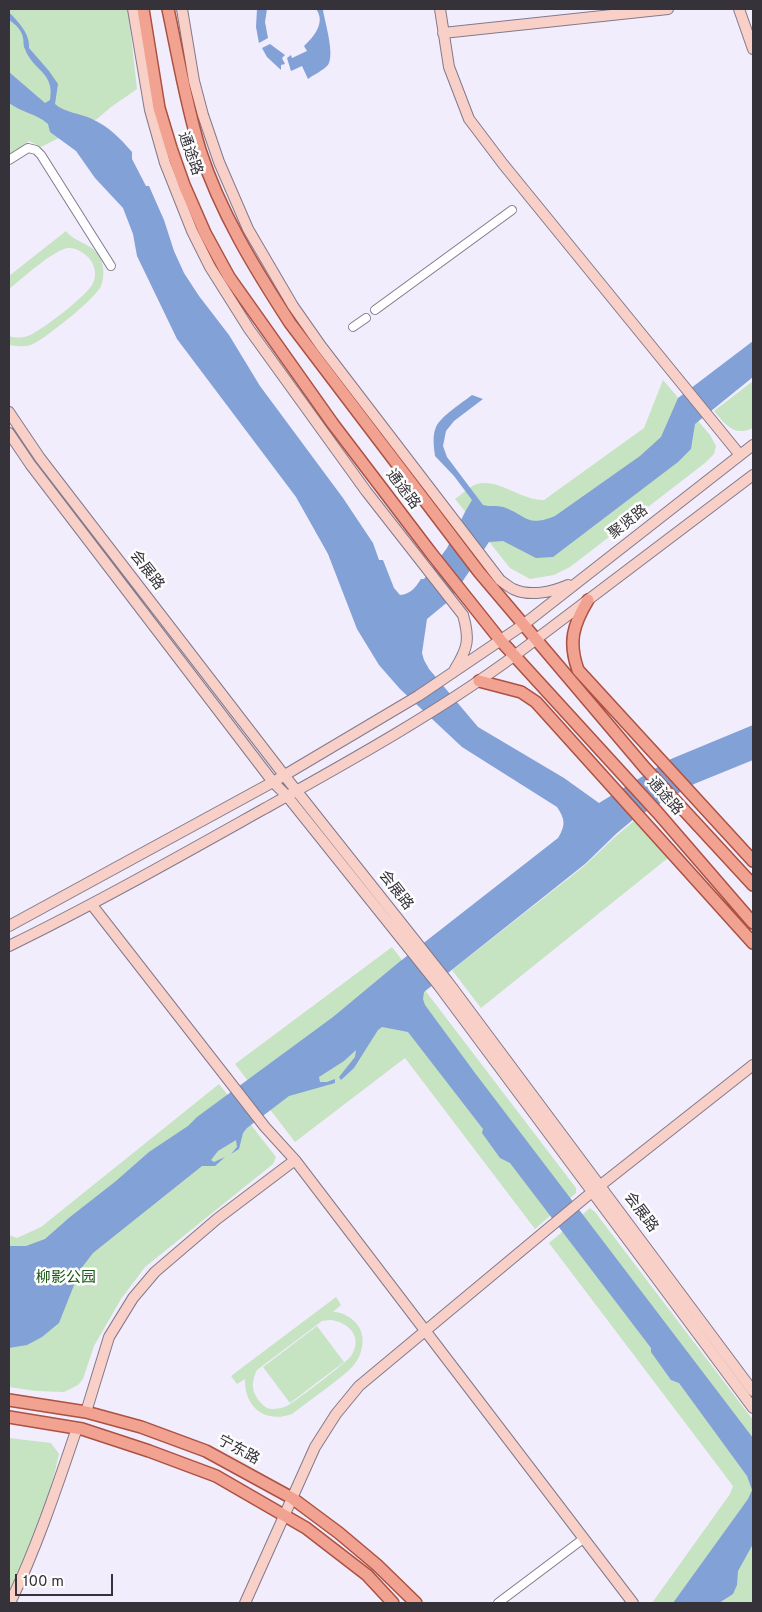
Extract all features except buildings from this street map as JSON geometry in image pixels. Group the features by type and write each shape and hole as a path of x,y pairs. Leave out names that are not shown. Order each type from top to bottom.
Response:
{"main road":[{"name":"通途路","path":"143,9 159,108 184,185 205,233 229,277 334,424 431,553 501,641 629,780 753,924"},
{"name":"通途路","path":"168,9 186,98 201,151 230,222 265,284 290,323 479,572 645,768 753,886"},
{"path":"588,600 574,626 572,643 574,659 578,670 753,861"},
{"path":"480,681 521,692 536,702 753,943"},
{"name":"宁东路","path":"9,1400 86,1412 141,1427 206,1451 292,1498 339,1532 378,1565 416,1603"},
{"path":"9,1417 77,1428 149,1451 216,1476 306,1528 367,1576 392,1603"}],"street":[{"path":"133,9 152,119 164,163 192,231 210,267 249,329 366,491 463,615 468,632 466,650 453,673"},
{"path":"182,9 194,81 219,162 248,230 293,306 500,580 514,590 530,593 558,590 580,580"},
{"path":"440,9 449,67 468,119 740,455"},
{"path":"443,33 668,9"},
{"path":"739,9 753,48"},
{"path":"9,160 28,148 36,150 41,155 111,266"},
{"path":"375,310 512,210"},
{"path":"354,327 366,318"},
{"name":"会展路","path":"9,412 40,458 284,775 298,790 413,946"},
{"name":"会展路","path":"9,433 30,464 273,782 287,796 413,946 601,1186 753,1391"},
{"name":"聚贤路","path":"9,926 273,782 418,696 523,625 753,445"},
{"path":"9,946 92,905 298,790 432,712 514,656 753,475"},
{"path":"92,905 265,1127 295,1160 632,1603"},
{"name":"会展路","path":"443,984 592,1192 753,1408"},
{"path":"245,1603 315,1447 359,1386 592,1192 753,1065"},
{"path":"86,1412 109,1337 133,1298 155,1272 217,1219 295,1160"},
{"path":"10,1603 24,1574 77,1428"},
{"path":"498,1603 583,1539"}],"green space":[{"path":"9,9 128,9 137,89 97,119 41,147 29,141 9,156"},
{"path":"66,231 70,236 91,248 99,256 103,271 101,286 81,307 35,343 29,346 9,345 9,336 23,337 34,333 74,304 93,283 95,273 91,261 80,251 69,248 55,253 9,289 9,276"},
{"path":"663,380 710,435 716,446 714,454 705,463 570,567 554,575 530,579 510,568 455,499 474,485 486,483 494,484 527,497 544,500 644,428"},
{"path":"753,381 753,428 741,431 735,430 727,425 714,411"},
{"path":"634,821 668,858 481,1008 452,970 583,867"},
{"path":"392,947 576,1188 576,1193 535,1229 405,1058 295,1142 235,1064"},
{"name":"柳影公园","path":"219,1084 276,1157 273,1164 145,1267 121,1299 94,1346 83,1379 78,1385 64,1392 36,1391 9,1387 9,1235 17,1238 41,1227"},
{"path":"590,1208 595,1212 753,1420 753,1603 652,1603 730,1494 733,1486 549,1243"},
{"path":"336,1297 341,1305 333,1312 344,1314 351,1318 361,1332 362,1347 359,1357 353,1366 292,1414 273,1417 258,1410 252,1405 248,1397 245,1379 237,1384 231,1376","holes":["322,1321 336,1321 348,1327 355,1337 355,1349 351,1356 321,1382 287,1406 272,1409 264,1406 255,1395 253,1388 253,1381 257,1370"]},
{"path":"317,1326 344,1362 290,1403 263,1367"},
{"path":"9,1438 51,1443 59,1454 44,1507 9,1593"}],"water":[{"path":"257,9 267,9 265,22 268,38 259,43 256,27"},
{"path":"316,9 323,10 329,38 330,60 326,67 308,79 302,66 291,71 287,58 291,55 292,58 307,51 304,46 318,29 320,19"},
{"path":"9,12 28,37 29,48 58,84 55,104 103,125 132,152 132,159 146,186 149,186 184,273 229,335 260,386 343,498 373,543 379,560 383,560 394,588 400,595 410,592 421,579 424,579 447,548 472,500 454,476 435,456 434,434 436,427 447,414 472,395 483,399 454,421 446,431 443,446 447,457 483,505 503,507 532,521 538,521 555,516 640,456 661,437 678,398 753,341 753,377 695,424 691,449 678,462 553,557 536,558 503,541 489,542 450,600 427,619 422,653 429,669 478,727 564,778 599,803 671,759 753,725 753,760 694,784 635,818 585,864 424,992 423,999 425,1005 475,1073 753,1438 753,1544 738,1571 737,1585 733,1594 719,1603 673,1603 748,1499 752,1490 747,1476 679,1383 671,1380 651,1352 651,1348 510,1163 500,1158 482,1133 483,1129 408,1032 382,1027 378,1030 354,1068 341,1080 339,1077 355,1057 356,1050 344,1061 319,1077 320,1082 335,1079 335,1083 289,1096 247,1128 243,1133 239,1149 231,1154 237,1147 236,1140 218,1151 211,1160 214,1162 225,1157 215,1166 202,1166 93,1253 80,1270 59,1323 42,1337 27,1345 9,1348 9,1246 26,1246 45,1239 149,1152 188,1126 197,1117 333,1017 398,963 558,838 564,822 557,807 462,747 400,689 379,665 357,629 328,554 296,497 177,339 137,256 133,234 123,208 95,178 76,151 50,132 48,124 9,103 9,72 45,103 50,100 51,91 46,77 33,62 24,47 21,32 9,20"},
{"path":"270,44 285,55 282,58 285,64 281,65 281,70 267,57 262,48"}]}
